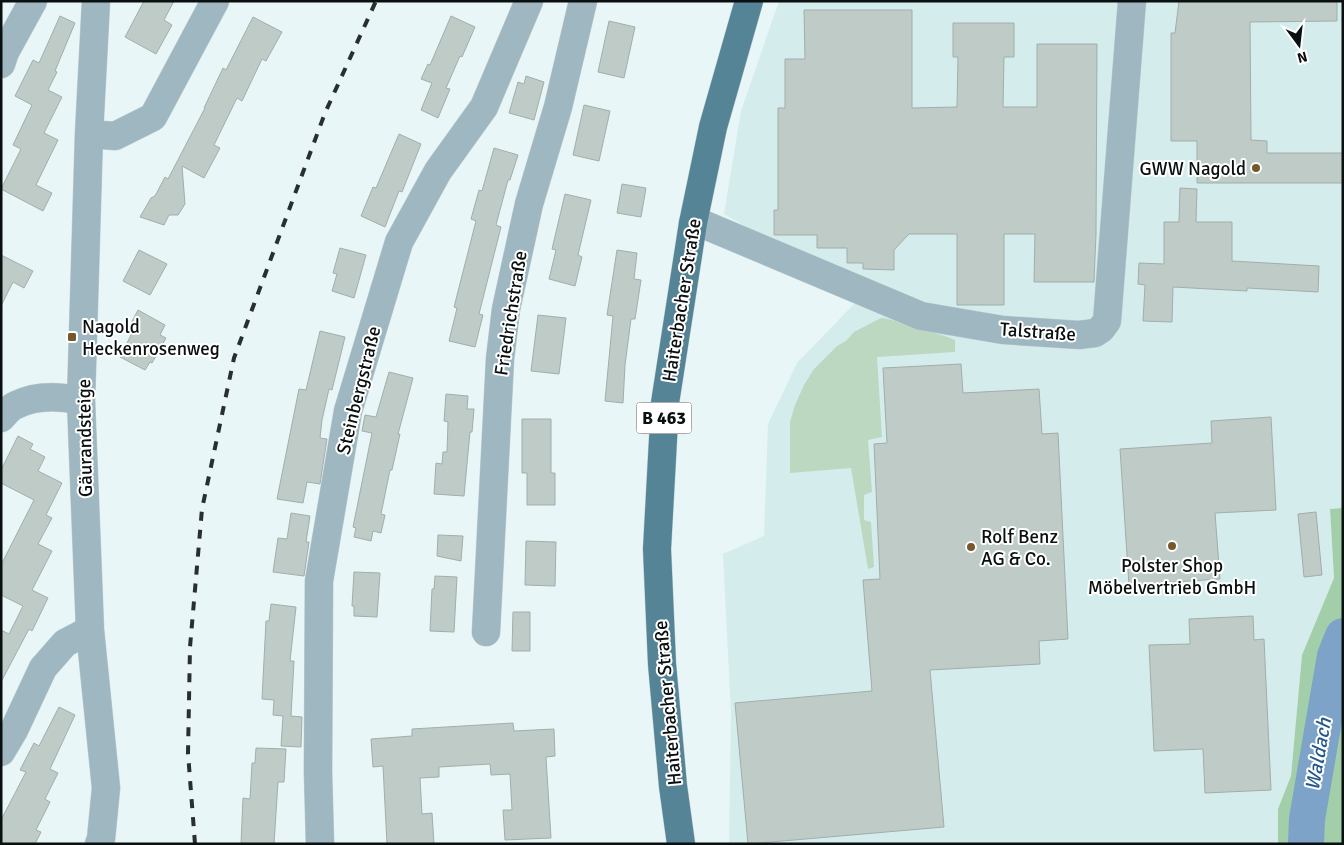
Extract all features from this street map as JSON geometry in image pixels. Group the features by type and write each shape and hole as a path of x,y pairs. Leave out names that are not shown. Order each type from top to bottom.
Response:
{"main road":[{"name":"Haiterbacher Straße","path":"681,844 662,664 658,549 665,403 693,223 713,126 749,1"}],"street":[{"path":"1,64 5,52 34,1"},
{"name":"Gäurandsteige","path":"96,1 81,400 90,630 106,788 99,844"},
{"path":"90,134 115,136 153,118 215,1"},
{"name":"Steinbergstraße","path":"320,844 318,772 319,581 348,411 398,242 438,172 484,107 529,1"},
{"name":"Friedrichstraße","path":"486,632 500,360 506,309 529,204 558,107 583,1"},
{"name":"Talstraße","path":"693,223 705,225 921,316 1003,330 1079,335 1095,333 1101,329 1106,321 1132,1"},
{"path":"1,418 14,405 28,400 61,396 81,400"},
{"path":"1,752 14,730 43,668 65,643 90,630"}],"shaded area":[{"path":"779,1 1343,1 1343,508 1330,509 1334,578 1302,655 1291,776 1278,809 1278,844 729,844 731,713 723,554 764,536 768,424 797,363 854,304 872,280 762,236 724,214 741,111"}],"green space":[{"path":"881,318 955,340 955,352 877,357 882,437 868,440 872,492 864,495 864,520 871,522 874,567 868,569 851,468 790,473 790,422 804,385 814,369 854,332"},
{"path":"1343,508 1343,844 1278,844 1278,809 1291,776 1302,655 1334,578 1330,509"}],"building":[{"path":"144,1 174,1 164,20 172,25 156,54 125,37"},
{"path":"1179,1 1337,1 1337,21 1250,22 1251,140 1267,141 1267,153 1343,153 1343,183 1197,183 1197,141 1171,141 1171,33 1175,33"},
{"path":"804,10 912,10 912,108 957,107 958,57 953,57 953,23 1014,23 1014,57 1004,57 1003,107 1037,107 1037,44 1097,44 1094,282 1034,282 1035,234 1004,234 1004,305 957,305 957,234 909,234 894,250 894,270 863,269 863,263 847,263 847,248 817,248 817,235 774,235 774,210 778,210 778,108 785,108 785,59 805,59"},
{"path":"60,16 75,23 55,71 57,72 48,90 62,97 44,133 58,140 36,185 52,193 43,211 1,189 21,149 13,145 32,105 15,96 33,60 39,63"},
{"path":"451,16 475,27 446,88 450,89 438,118 421,110 432,83 421,79 428,64 430,65"},
{"path":"253,17 282,32 266,61 262,59 242,101 237,98 214,145 220,148 204,178 182,166 185,204 178,215 169,215 164,225 140,217 151,198 155,196 165,177 168,179 205,108 223,68 226,70"},
{"path":"609,21 635,27 624,78 598,72"},
{"path":"526,76 544,82 534,120 509,113 518,82 524,84"},
{"path":"584,105 610,111 599,161 573,155"},
{"path":"399,134 421,144 402,192 399,191 385,227 361,216 373,187 376,188"},
{"path":"494,148 518,155 510,180 508,180 496,225 501,227 479,314 483,315 475,347 449,341 457,308 454,307 476,221 471,219 479,190 482,191"},
{"path":"622,184 646,188 641,217 617,213"},
{"path":"1180,188 1197,189 1196,222 1232,222 1232,261 1319,266 1318,292 1247,288 1247,291 1173,287 1172,322 1143,321 1145,285 1138,284 1139,263 1164,264 1164,222 1179,222"},
{"path":"565,194 591,200 578,255 582,257 575,286 549,279 556,250 552,249"},
{"path":"340,248 366,255 354,298 332,291 337,274 333,273"},
{"path":"139,250 167,264 150,295 123,281"},
{"path":"617,250 637,253 634,279 641,280 635,319 631,319 625,365 623,403 605,401 613,316 607,315"},
{"path":"1,255 33,271 24,288 13,282 1,306"},
{"path":"138,310 165,325 160,335 166,338 152,363 150,362 145,370 120,357 131,335 126,333"},
{"path":"538,315 566,318 559,374 531,371"},
{"path":"320,331 345,337 332,390 329,389 322,420 320,438 327,439 320,484 307,482 303,503 277,499 299,389 306,390"},
{"name":"Rolf Benz AG & Co.","path":"961,364 963,393 1039,389 1042,434 1058,433 1068,639 1039,641 1040,664 930,670 944,827 748,844 735,703 872,691 863,580 880,579 874,444 887,443 883,368"},
{"path":"389,372 413,378 398,434 400,434 392,470 390,470 381,514 385,515 381,533 373,531 371,541 354,537 356,528 353,527 372,433 362,431 365,415 376,417"},
{"path":"446,394 468,396 467,409 474,409 464,496 434,494 436,463 442,464 443,452 447,452 448,422 444,421"},
{"name":"Polster Shop Möbelvertrieb GmbH","path":"1271,417 1276,510 1215,513 1220,579 1129,585 1120,449 1212,443 1211,421"},
{"path":"522,419 551,419 551,473 555,473 555,505 527,505 527,473 522,473"},
{"path":"18,436 33,444 30,449 45,457 38,471 62,483 46,515 52,518 38,544 52,551 32,590 48,598 32,631 29,629 1,682 1,630 9,634 23,606 1,595 1,565 34,500 1,483 1,470"},
{"path":"1316,512 1322,575 1304,577 1298,514"},
{"path":"291,513 310,516 306,542 309,542 304,576 273,572 278,538 287,539"},
{"path":"438,535 463,536 461,561 437,556"},
{"path":"526,541 556,542 555,586 525,585"},
{"path":"354,572 380,573 377,617 354,616 354,606 352,606"},
{"path":"435,576 457,577 454,632 430,631 432,589 434,589"},
{"path":"271,604 296,607 290,661 294,661 291,716 302,717 301,747 281,746 283,716 273,715 274,700 262,699 266,621 269,621"},
{"path":"513,612 530,612 530,651 512,651"},
{"path":"1253,616 1254,640 1264,639 1271,790 1205,793 1203,749 1154,751 1149,645 1190,644 1189,619"},
{"path":"59,707 75,715 50,769 58,773 45,799 50,802 36,830 41,832 35,844 1,844 1,820 26,772 20,770 34,743 39,746"},
{"path":"513,723 514,731 554,729 555,756 546,757 551,838 505,840 503,810 512,810 510,774 491,775 490,764 439,767 439,777 420,778 422,814 432,813 434,844 387,844 383,766 373,767 371,739 412,736 412,729"},
{"path":"256,748 286,749 284,782 278,782 274,844 241,844 243,798 250,799 252,763 255,763"}],"waterway":[{"name":"Waldach","path":"1306,844 1307,819 1335,656 1343,636"}],"railway":[{"path":"195,844 188,753 190,647 202,509 234,358 325,113 376,1"}],"place":[{"name":"GWW Nagold","path":"1256,168"},
{"name":"Nagold Heckenrosenweg","path":"72,337"},
{"name":"Polster Shop Möbelvertrieb GmbH","path":"1172,546"},
{"name":"Rolf Benz AG & Co.","path":"971,547"}]}
